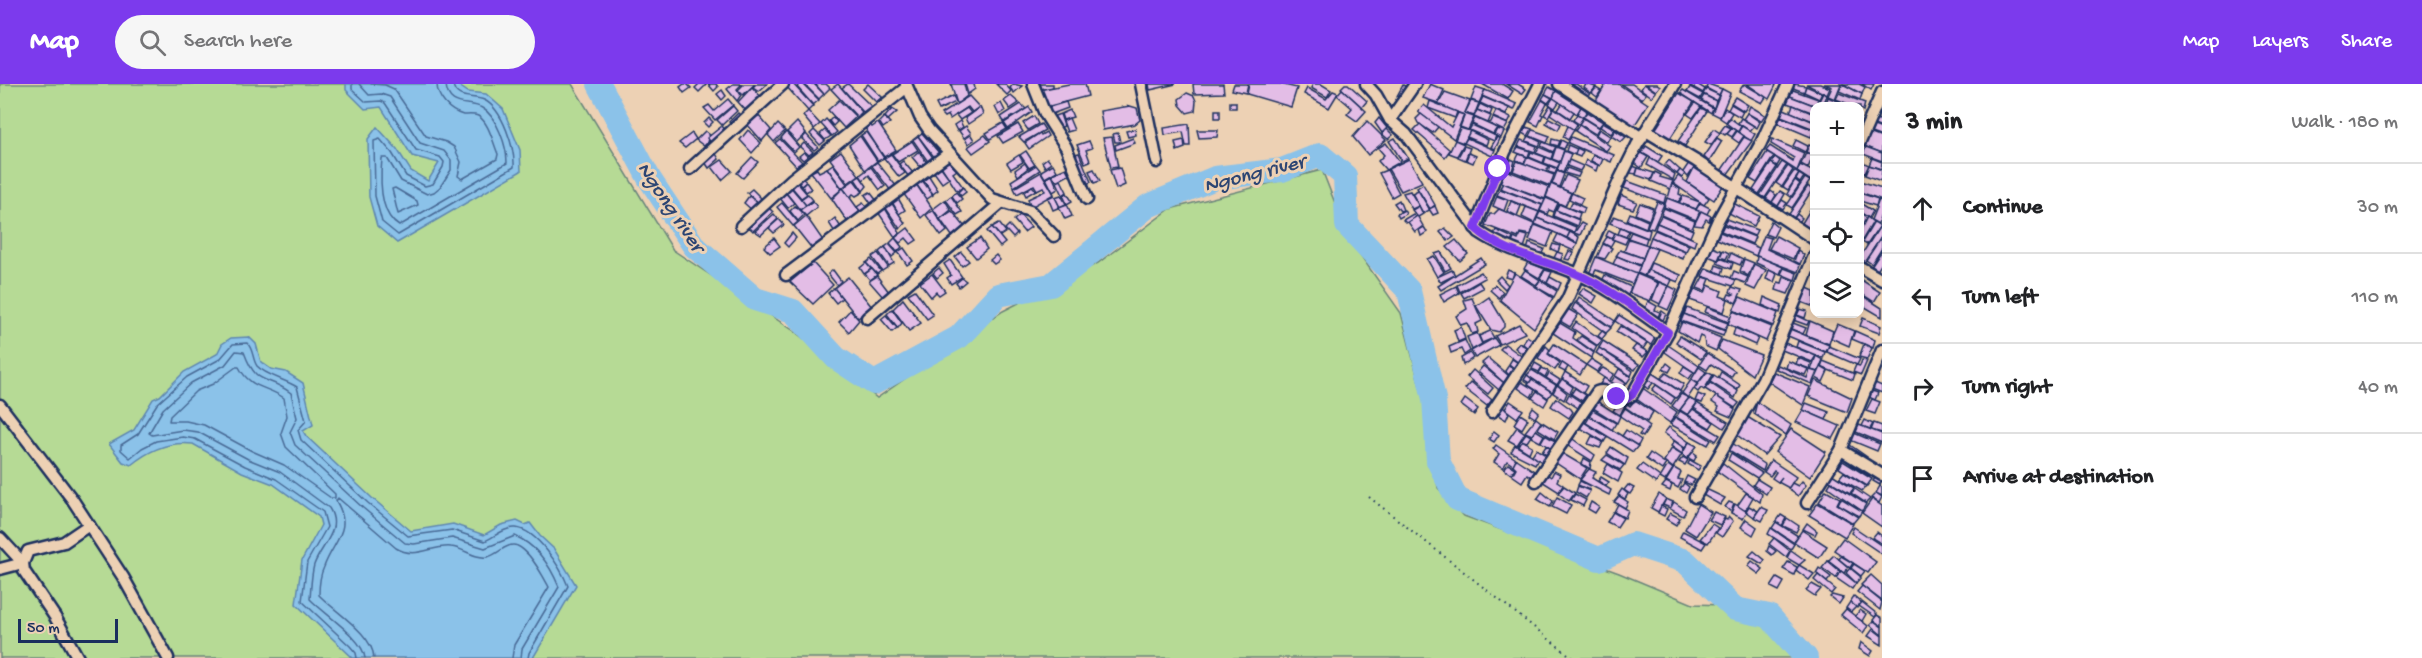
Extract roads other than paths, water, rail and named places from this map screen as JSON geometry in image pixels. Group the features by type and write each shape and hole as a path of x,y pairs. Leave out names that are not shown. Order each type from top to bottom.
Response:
{"street":[{"path":"690,169 783,84"},
{"path":"1033,84 1045,114 1066,147 1087,199"},
{"path":"1141,84 1157,162"},
{"path":"1366,84 1376,95 1390,120 1406,134 1475,228 1491,240 1579,275 1668,332"},
{"path":"1390,120 1415,84"},
{"path":"1475,228 1505,152 1540,84"},
{"path":"1559,84 1644,134 1696,161 1810,236"},
{"path":"1492,412 1562,308 1579,275 1620,179 1675,84"},
{"path":"1536,481 1597,392 1603,390 1623,399 1632,395 1668,332 1718,220 1761,143 1788,84"},
{"path":"741,226 792,179 907,85 920,117 949,153 992,199 1001,204 1030,211 1054,236"},
{"path":"1864,133 1882,92"},
{"path":"786,275 949,153"},
{"path":"867,318 1001,204"},
{"path":"1695,497 1763,379 1812,264"},
{"path":"1864,269 1882,280"},
{"path":"1808,503 1841,450 1882,350"},
{"path":"0,405 46,462 89,525 123,577 168,658"},
{"path":"1841,450 1882,475"},
{"path":"78,658 55,617 24,571 23,563 28,551 64,542 89,525"},
{"path":"0,538 23,563"},
{"path":"0,569 23,563"}],"water":[{"path":"346,84 456,84 468,92 486,94 503,109 520,150 521,171 397,243 377,226 369,197 368,139 377,127 397,149 411,171 428,181 439,163 412,156 381,107 365,109 346,90"},
{"path":"249,337 256,344 261,362 271,369 286,372 303,383 313,425 303,431 306,436 411,531 453,524 484,535 501,525 517,521 525,525 530,523 554,549 576,585 533,658 353,658 296,604 302,560 321,525 319,517 273,484 242,472 193,444 168,445 152,451 131,465 123,462 109,444 134,430 153,399 160,396 184,372 217,354 222,344 231,338"}],"waterway":[{"name":"Ngong river","path":"599,84 649,178 694,246 755,299 793,311 836,358 874,383 959,337 998,295 1051,285 1148,206 1215,178 1282,170 1320,155 1345,176 1347,225 1409,291 1434,399 1438,461 1457,499 1599,559 1633,544 1685,561 1735,609 1769,616 1806,658"}]}
